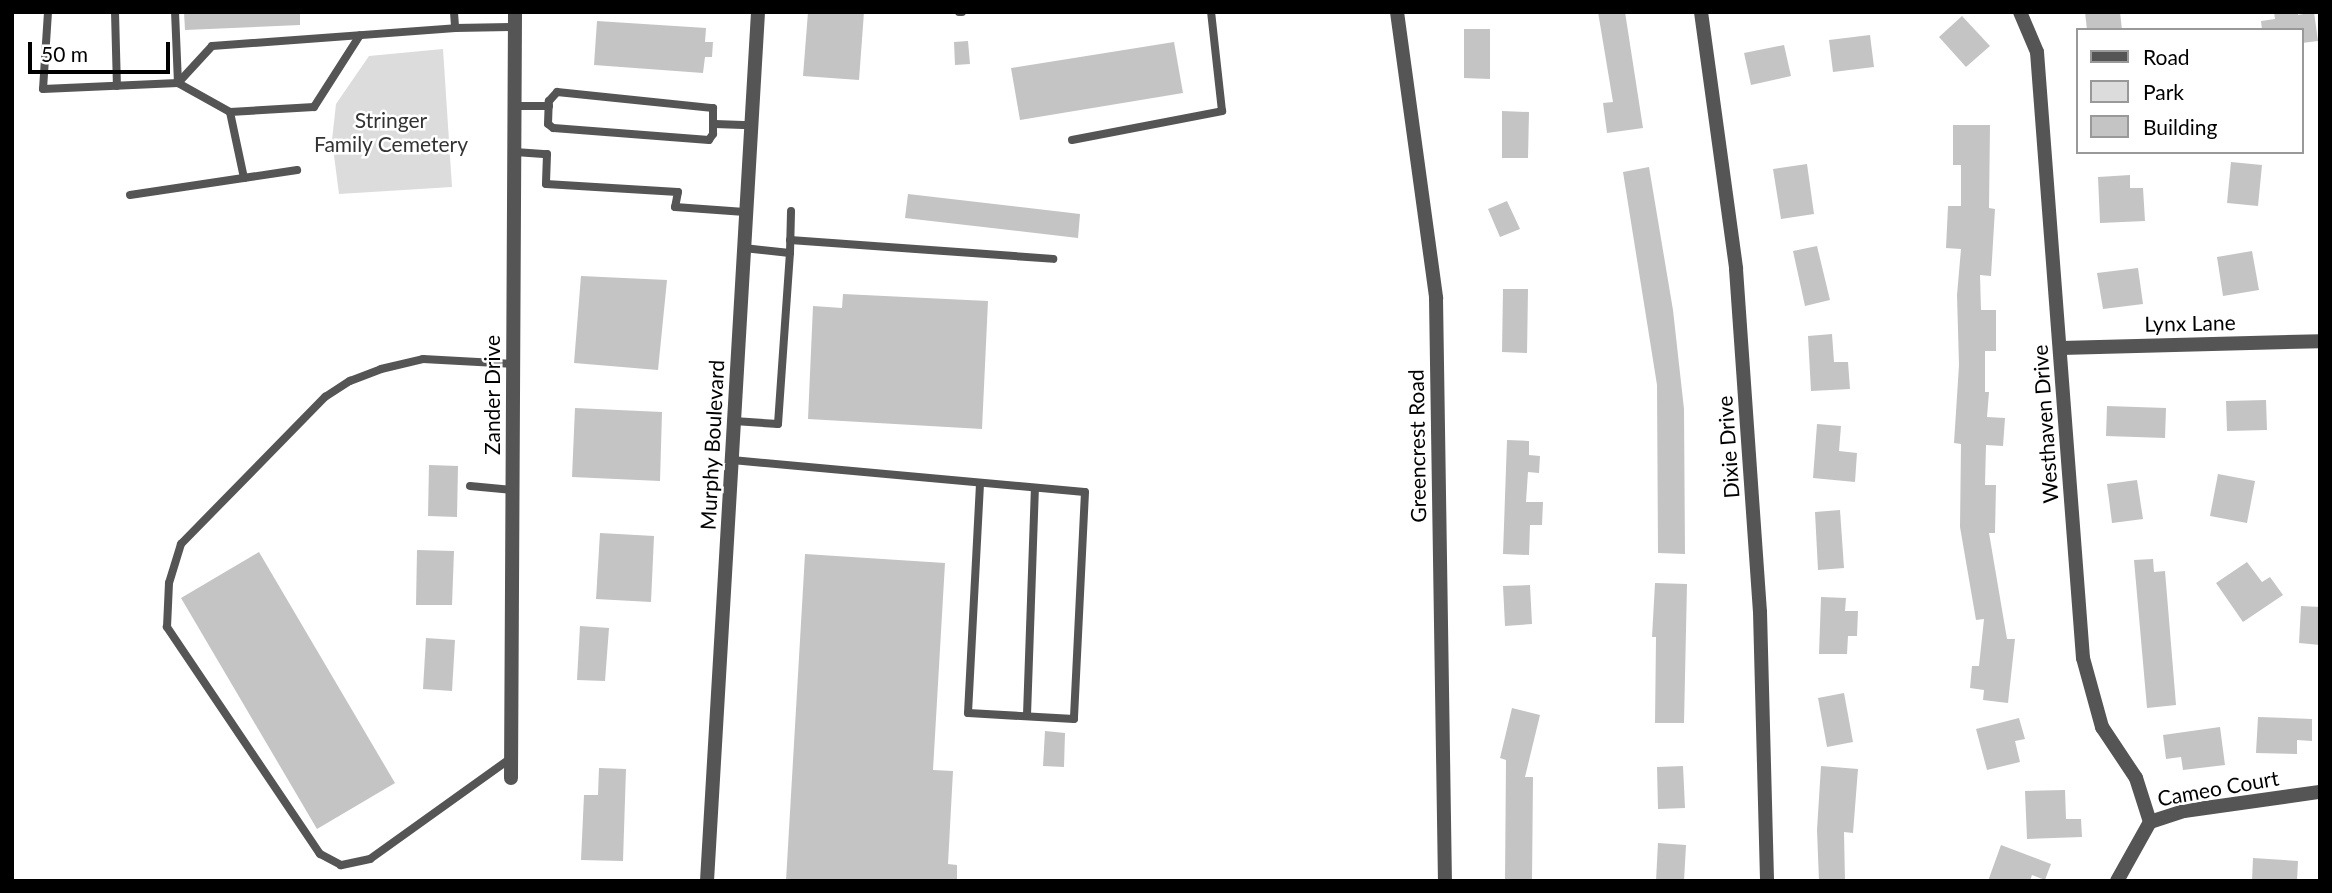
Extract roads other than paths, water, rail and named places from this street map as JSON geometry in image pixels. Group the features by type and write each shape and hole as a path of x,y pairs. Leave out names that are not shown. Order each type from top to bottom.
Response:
{"street":[{"name":"Murphy Boulevard","path":"707,881 758,12"},
{"name":"Greencrest Road","path":"1397,12 1436,298 1445,881"},
{"name":"Dixie Drive","path":"1701,12 1737,282 1760,612 1767,881"},
{"name":"Westhaven Drive","path":"2020,12 2037,52 2083,658 2102,727 2136,779 2150,822"},
{"name":"Zander Drive","path":"511,778 515,20"},
{"name":"Lynx Lane","path":"2061,348 2320,341"},
{"name":"Cameo Court","path":"2117,881 2150,822 2184,811 2320,792"}],"lane":[{"path":"48,12 43,89 178,83 230,112 314,107 360,35"},
{"path":"115,12 117,86"},
{"path":"175,12 178,83"},
{"path":"454,12 455,28"},
{"path":"1072,140 1222,111 1211,12"},
{"path":"178,83 212,46 455,28 515,20"},
{"path":"557,92 713,108 715,124 709,140 561,130 549,127 549,106 551,96 557,92"},
{"path":"515,106 549,106"},
{"path":"230,112 244,177"},
{"path":"715,124 750,125"},
{"path":"515,152 547,154 546,184 678,192 676,207 745,212"},
{"path":"130,195 297,170"},
{"path":"734,421 778,424 791,211"},
{"path":"790,240 1053,259"},
{"path":"744,248 790,253"},
{"path":"511,758 370,859 341,865 320,854 167,627 169,583 181,544 325,397 350,381 381,369 423,359 513,364"},
{"path":"732,460 1085,492 1074,719 968,713 980,483"},
{"path":"470,486 513,489"},
{"path":"1027,715 1035,488"}],"park label":[{"name":"Stringer Family Cemetery","path":"391,132"}]}
